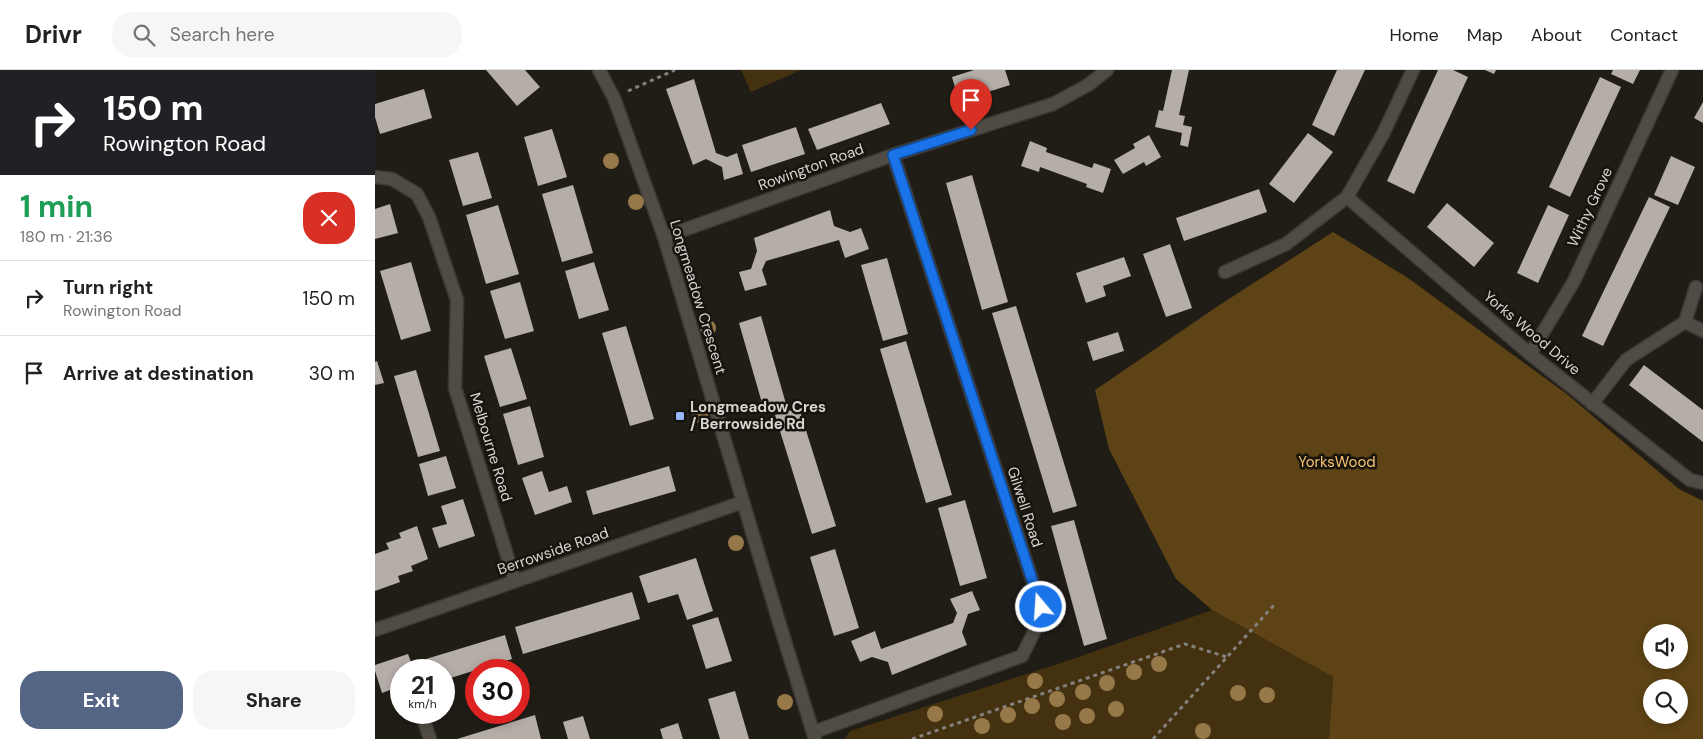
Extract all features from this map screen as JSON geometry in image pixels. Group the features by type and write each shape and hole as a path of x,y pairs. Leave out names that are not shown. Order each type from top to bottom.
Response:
{"street":[{"name":"Longmeadow Crescent","path":"599,70 614,98 664,237 815,735"},
{"name":"Rowington Road","path":"664,237 893,155 1053,104 1087,85 1107,70"},
{"path":"1225,272 1286,244 1347,197 1383,134 1413,70"},
{"name":"Withy Grove","path":"1530,354 1574,281 1672,70"},
{"name":"Gilwell Road","path":"815,735 1022,656 1036,628 1041,607 893,155"},
{"name":"Melbourne Road","path":"375,177 392,180 417,194 429,217 457,300 455,388 515,581"},
{"name":"Yorks Wood Drive","path":"1347,197 1530,354 1592,404 1690,480 1703,483"},
{"path":"1592,404 1626,360 1685,322 1696,287"},
{"path":"1685,322 1703,330"},
{"name":"Berrowside Road","path":"375,630 743,502"},
{"path":"425,724 430,739"}],"path":[{"path":"614,98 675,70"},
{"path":"1153,739 1274,605"},
{"path":"912,739 1185,644 1227,657"}],"shaded area":[{"path":"741,70 801,70 751,92"},
{"path":"1212,610 1333,677 1329,739 845,739 850,731 1070,660"}],"green space":[{"name":"YorksWood","path":"1333,232 1408,278 1568,395 1679,489 1703,501 1703,739 1329,739 1333,677 1212,610 1176,579 1109,449 1095,390 1218,306"}],"building":[{"path":"486,70 525,70 540,87 517,106"},
{"path":"974,70 1005,70 1010,85 959,101 952,77"},
{"path":"1172,70 1189,70 1179,115 1185,116 1183,125 1192,127 1188,147 1180,145 1182,133 1155,127 1159,110 1163,111"},
{"path":"1337,70 1365,70 1334,136 1312,125"},
{"path":"1438,70 1453,70 1468,77 1414,194 1387,181"},
{"path":"1485,70 1496,70 1494,74"},
{"path":"1613,70 1640,70 1633,84 1611,74"},
{"path":"1600,77 1621,87 1570,197 1549,187"},
{"path":"694,79 716,153 727,157 737,153 743,174 724,180 722,167 706,159 693,165 666,89"},
{"path":"424,89 432,118 380,134 375,117 375,104"},
{"path":"1703,102 1703,123 1694,118"},
{"path":"881,103 890,124 817,150 808,129"},
{"path":"796,127 805,154 751,172 742,145"},
{"path":"552,129 567,177 538,186 524,137"},
{"path":"1308,133 1333,152 1294,203 1269,184"},
{"path":"1149,135 1161,157 1146,166 1144,162 1123,174 1114,160 1135,148 1133,144"},
{"path":"1030,141 1047,148 1046,152 1092,168 1094,163 1111,169 1103,193 1086,187 1087,184 1040,167 1039,172 1021,166"},
{"path":"478,152 492,198 463,206 449,160"},
{"path":"1671,156 1695,167 1678,205 1654,195"},
{"path":"972,175 1008,302 982,310 946,183"},
{"path":"573,185 593,253 562,262 542,194"},
{"path":"1259,189 1267,212 1184,241 1176,218"},
{"path":"1649,197 1670,207 1603,346 1582,336"},
{"path":"1447,203 1494,243 1474,267 1427,227"},
{"path":"390,204 398,233 375,239 375,209"},
{"path":"498,205 519,274 486,284 466,215"},
{"path":"1548,205 1569,215 1538,283 1517,273"},
{"path":"830,210 834,226 850,232 861,228 869,249 845,258 839,240 766,261 762,270 767,285 745,291 739,272 751,269 757,251 754,238"},
{"path":"1170,244 1192,308 1166,317 1143,254"},
{"path":"1124,257 1131,276 1103,286 1106,296 1086,303 1076,273"},
{"path":"887,258 908,334 883,341 861,265"},
{"path":"411,262 431,331 401,340 380,271"},
{"path":"594,262 609,310 579,319 565,271"},
{"path":"520,282 534,331 505,339 490,291"},
{"path":"1016,306 1077,506 1053,513 992,313"},
{"path":"761,316 786,404 764,410 739,323"},
{"path":"626,326 654,419 630,426 602,333"},
{"path":"1118,332 1124,351 1093,361 1087,342"},
{"path":"906,341 952,495 926,503 880,349"},
{"path":"511,348 527,399 500,407 484,356"},
{"path":"377,361 384,383 375,385 375,362"},
{"path":"1644,365 1703,410 1703,442 1629,385"},
{"path":"416,370 440,451 418,457 394,376"},
{"path":"530,406 544,457 518,465 503,414"},
{"path":"799,408 836,526 812,534 775,415"},
{"path":"446,456 456,488 428,496 419,464"},
{"path":"669,466 676,491 593,515 586,491"},
{"path":"542,471 549,492 567,486 572,502 535,515 522,478"},
{"path":"463,499 475,536 439,548 432,528 447,524 441,506"},
{"path":"965,500 987,578 960,586 938,508"},
{"path":"1074,520 1107,639 1084,646 1051,526"},
{"path":"417,526 428,559 411,566 413,571 398,576 400,582 375,591 375,554 389,549 386,543 401,538 399,533"},
{"path":"835,549 859,628 834,636 810,557"},
{"path":"696,558 713,611 687,620 678,594 648,603 639,576"},
{"path":"972,591 980,610 968,614 962,632 967,645 892,675 888,662 872,657 860,662 851,641 875,631 881,649 953,623 957,613 950,599"},
{"path":"632,592 640,619 523,654 515,627"},
{"path":"718,617 732,661 706,669 692,625"},
{"path":"505,635 512,659 465,659 465,674 455,677 455,659 426,659"},
{"path":"408,654 410,659 393,659"},
{"path":"390,660 390,690 382,693 375,665"},
{"path":"735,691 749,739 720,739 708,699"},
{"path":"535,715 541,739 457,739 506,724 530,724 530,717"},
{"path":"583,716 590,739 568,739 563,722"},
{"path":"678,723 683,739 663,739 660,729"}],"place":[{"name":"Longmeadow Cres / Berrowside Rd","path":"680,416"}],"route":[{"path":"971,130 893,155 1041,607"}]}
